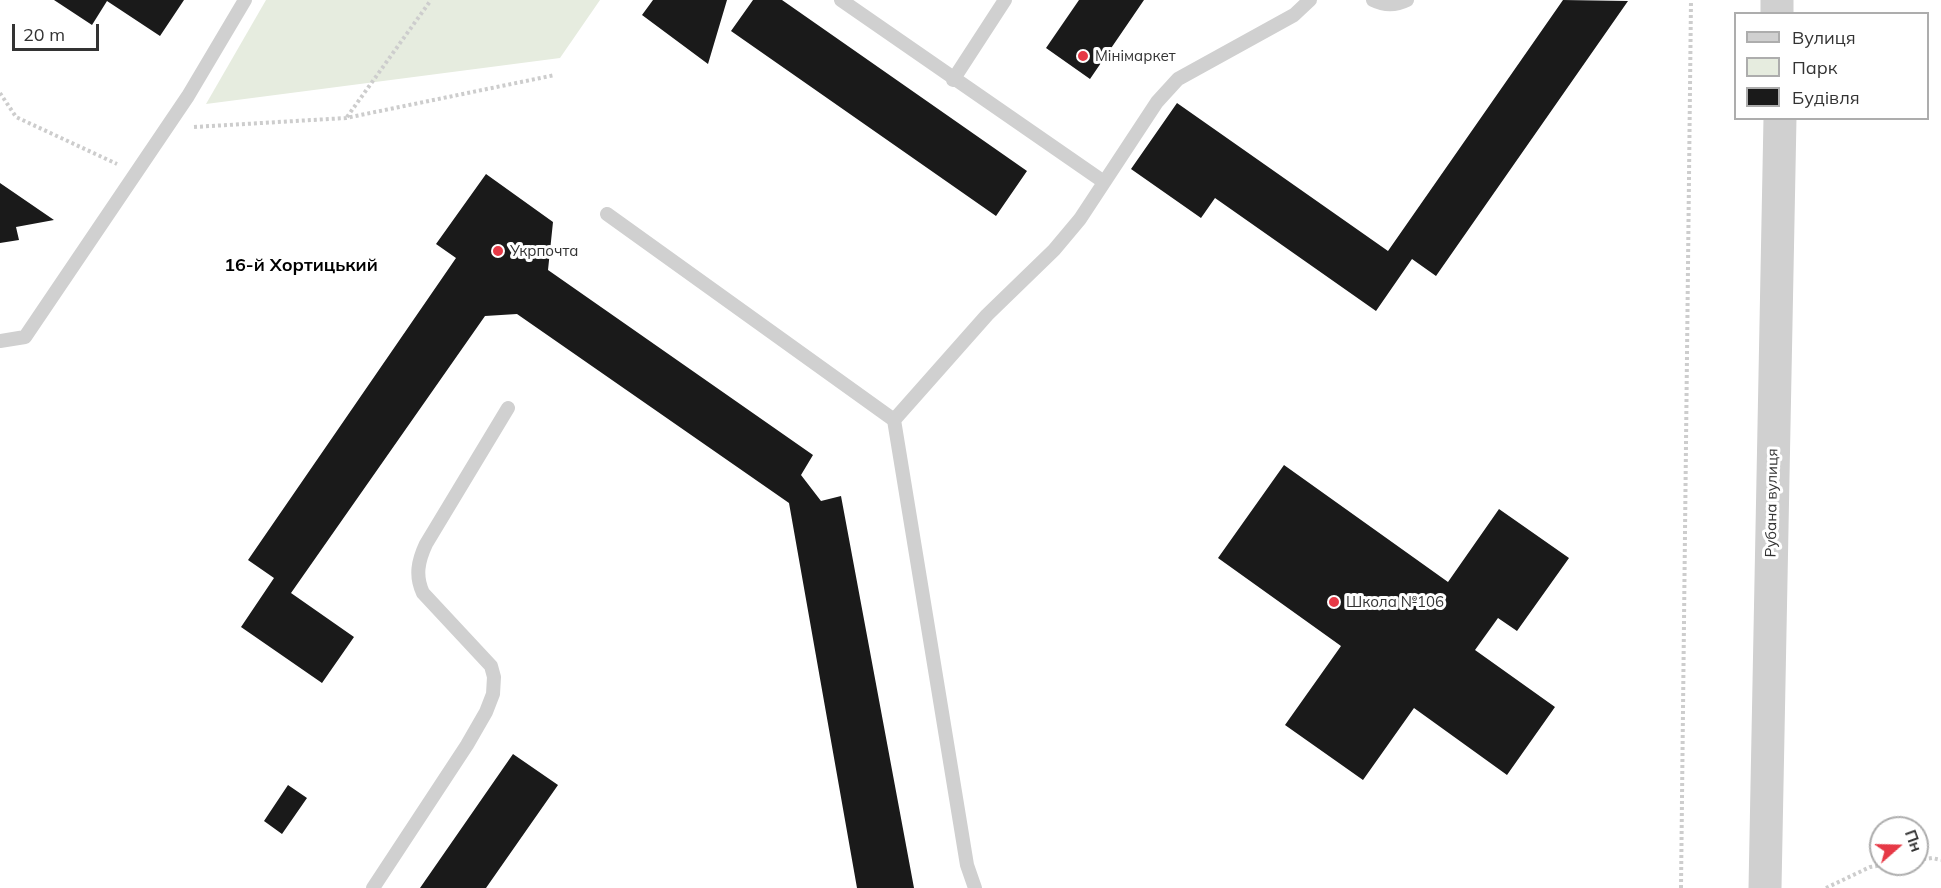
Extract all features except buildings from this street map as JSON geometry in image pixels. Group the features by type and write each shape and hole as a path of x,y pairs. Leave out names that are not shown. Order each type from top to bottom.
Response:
{"street":[{"name":"Рубана вулиця","path":"1765,888 1780,120"}],"lane":[{"path":"0,341 25,337 167,128 245,0"},
{"path":"841,0 953,80 1104,182"},
{"path":"953,80 1005,0"},
{"path":"894,420 987,315 1054,250 1080,219 1157,102 1178,79 1294,15 1310,0"},
{"path":"1373,0 1381,4 1397,5 1407,0"},
{"path":"607,214 894,420 968,865 975,888"},
{"path":"373,888 467,745 486,712 493,694 494,677 491,666 423,593 418,567 426,544 508,408"}],"path":[{"path":"346,118 431,0"},
{"path":"1681,888 1691,0"},
{"path":"167,128 346,118 555,75"},
{"path":"0,93 16,117 137,173"},
{"path":"1826,888 1869,867"}],"green space":[{"path":"266,0 600,0 560,58 206,104"}],"place":[{"name":"Мiнiмаркет","path":"1083,56"},
{"name":"Укрпочта","path":"498,251"},
{"name":"Школа №106","path":"1334,602"}],"district":[{"name":"16-й Хортицький","path":"301,266"}]}
